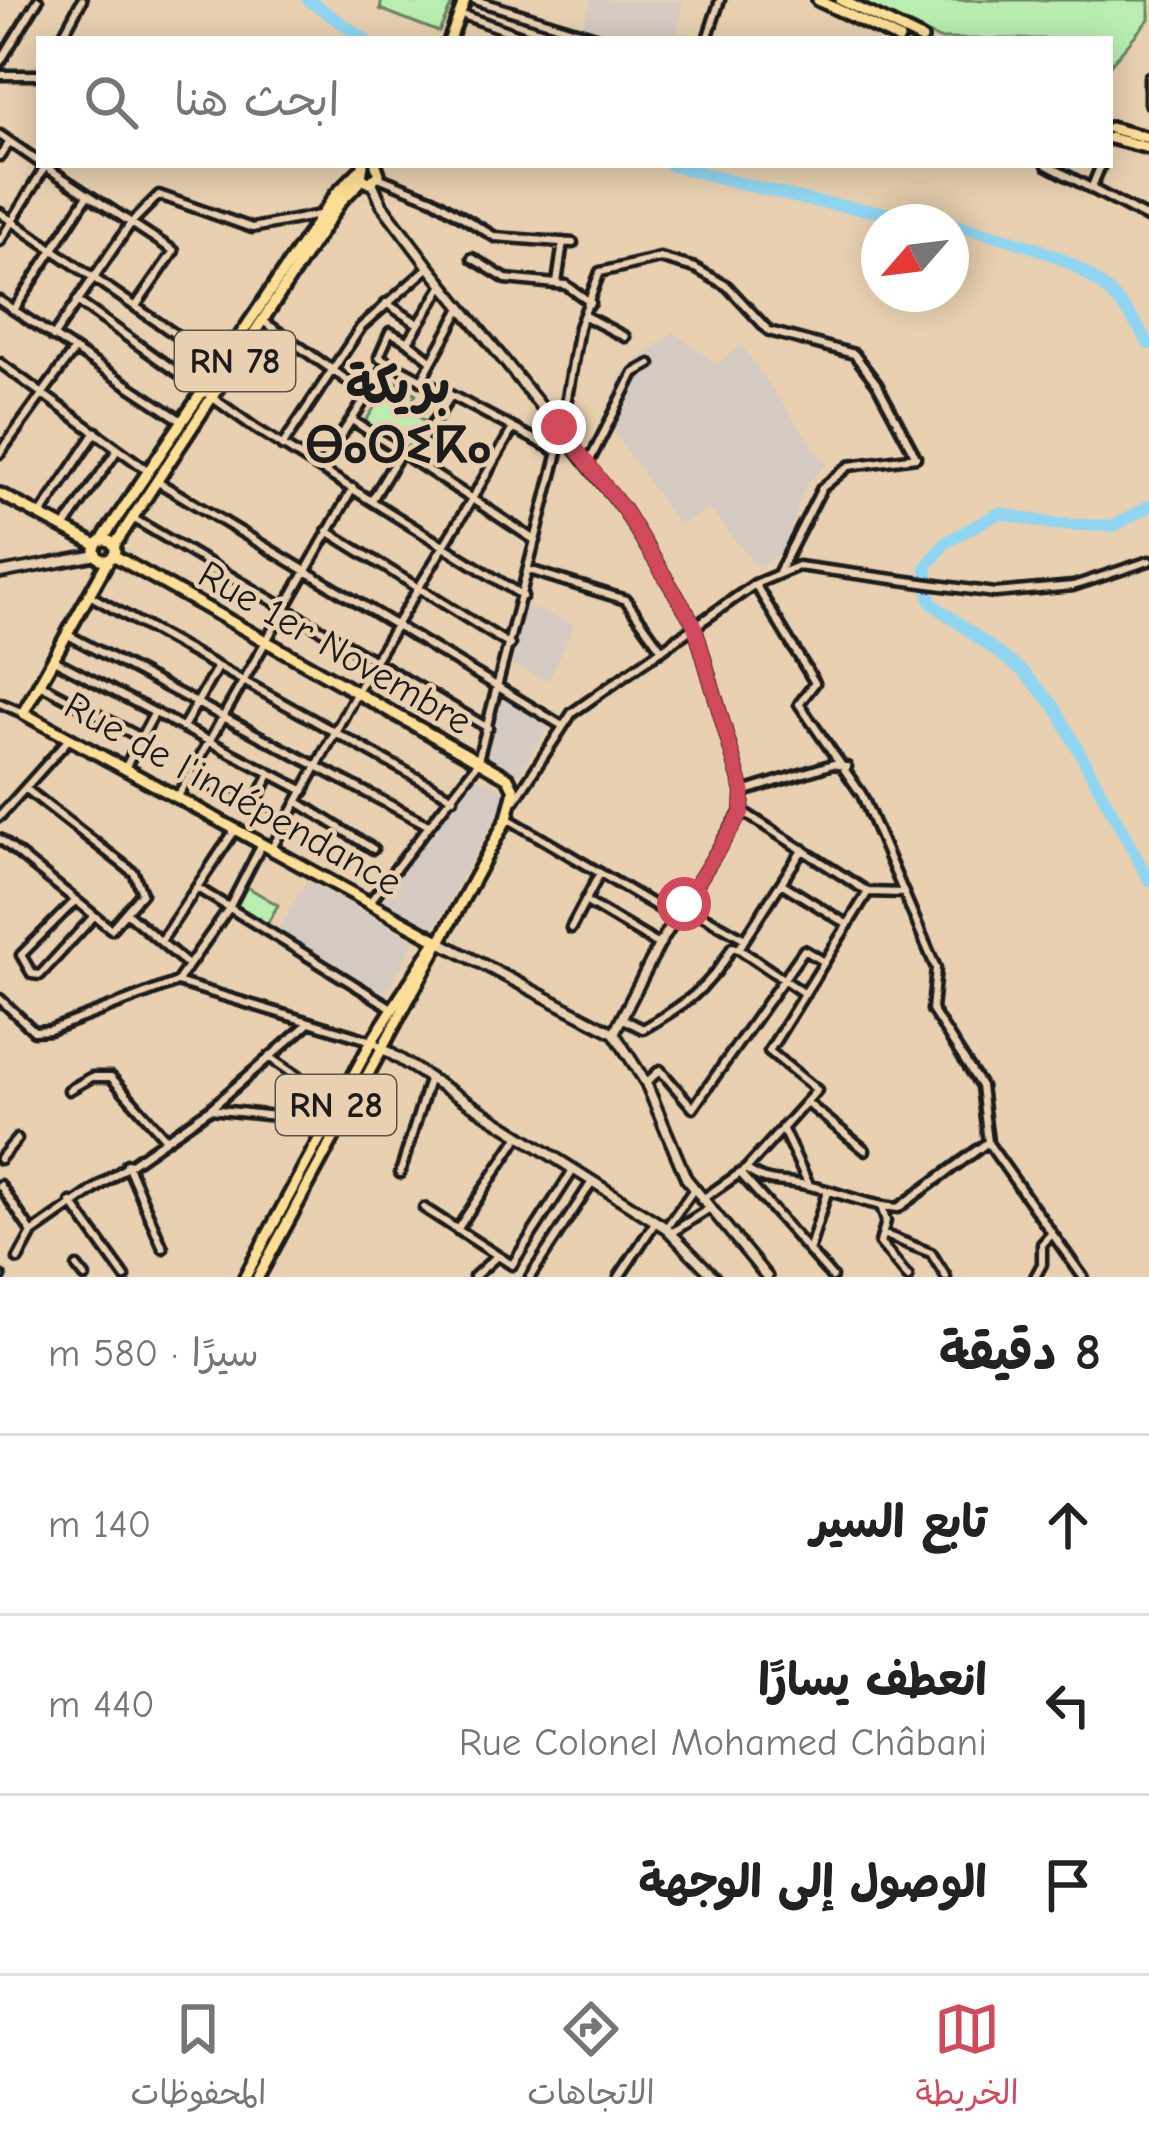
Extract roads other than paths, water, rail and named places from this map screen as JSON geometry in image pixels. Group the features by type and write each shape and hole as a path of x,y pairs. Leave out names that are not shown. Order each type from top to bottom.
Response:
{"main road":[{"path":"455,35 471,0"},
{"path":"455,35 471,0"},
{"path":"818,0 893,36"},
{"path":"841,0 916,36"},
{"path":"1113,137 1149,138"},
{"path":"1113,138 1149,148"},
{"path":"98,547 153,476 183,422 208,393 220,365 258,318 321,216 371,172 382,205 624,510 694,624 743,792 742,812 659,945 614,1033"},
{"name":"RN 78","path":"112,553 153,476 258,318 341,201 371,172"},
{"path":"0,494 112,553"},
{"path":"2,571 98,547 112,553"},
{"path":"23,713 112,553"},
{"name":"Rue 1er Novembre","path":"112,553 263,643 508,778 515,800"},
{"name":"Rue de l'indépendance","path":"23,713 437,940"},
{"name":"RN 28","path":"258,1277 377,1045 515,800"},
{"path":"437,940 614,1033 646,1083 694,1190 767,1277"},
{"name":"RN 28","path":"245,1277 337,1104 437,940"},
{"path":"377,1045 590,1185 669,1231 714,1277"}],"street":[{"path":"0,62 38,0"},
{"path":"63,36 82,0"},
{"path":"471,0 592,36"},
{"path":"708,36 719,0"},
{"path":"466,16 522,36"},
{"path":"0,75 36,75"},
{"path":"1149,77 1149,104"},
{"path":"0,135 36,161"},
{"path":"0,156 10,142"},
{"path":"0,241 40,168"},
{"path":"47,168 174,251 136,306"},
{"path":"1052,168 1149,219"},
{"path":"1091,189 1100,168"},
{"path":"371,172 434,199 495,237 573,243"},
{"path":"14,310 88,195"},
{"path":"53,337 131,224 159,195 252,228 302,214 321,216"},
{"path":"0,213 220,365"},
{"path":"557,283 563,242"},
{"path":"472,258 506,279 557,283 591,303"},
{"path":"368,903 477,764 530,570 585,316 601,272 660,258 695,268 727,286 770,331 854,354 877,383 916,457 849,466 821,488 779,572"},
{"path":"282,446 385,302 429,267"},
{"path":"408,342 443,285"},
{"path":"0,301 183,422"},
{"path":"77,301 282,446 523,596"},
{"path":"385,302 418,324"},
{"path":"421,381 461,308"},
{"path":"585,316 625,337"},
{"path":"258,318 368,395"},
{"path":"432,361 391,332 379,352 386,363 558,452"},
{"path":"0,453 74,350"},
{"path":"320,468 386,363"},
{"path":"588,464 634,373 650,364"},
{"path":"1,365 153,476 395,628 561,725"},
{"path":"412,458 450,397"},
{"path":"352,420 536,541"},
{"path":"0,999 34,1031 50,1030 177,982 285,826 375,661 512,430"},
{"path":"39,516 95,432"},
{"path":"63,530 118,449"},
{"path":"372,500 401,452"},
{"path":"177,799 353,488"},
{"path":"130,518 488,728"},
{"path":"328,530 510,645"},
{"path":"515,800 561,725 694,624 779,572 798,566 994,593 1073,586 1149,561"},
{"path":"530,570 626,600 662,650"},
{"path":"755,584 814,682 799,704 847,766 936,968 932,1010 981,1086 988,1142 1083,1277"},
{"path":"91,596 453,798"},
{"path":"68,635 428,824"},
{"path":"54,660 304,791"},
{"path":"183,728 217,668"},
{"path":"40,684 141,738"},
{"name":"Rue de l'indépendance","path":"0,703 23,713"},
{"path":"124,770 154,714"},
{"path":"0,816 69,739"},
{"path":"743,792 833,764 847,766"},
{"path":"253,808 271,773"},
{"path":"191,776 285,826"},
{"path":"0,839 110,928 142,893 134,873 25,788"},
{"path":"298,802 374,849"},
{"path":"742,812 868,892 904,893"},
{"path":"507,818 676,918"},
{"path":"160,940 235,830"},
{"path":"739,949 803,849"},
{"path":"571,928 600,873"},
{"path":"781,883 848,925"},
{"path":"199,889 392,1008"},
{"path":"669,1231 743,1171 818,1090 769,1051 868,892"},
{"path":"75,901 21,955 32,974 40,975 94,916"},
{"path":"585,901 659,945"},
{"path":"684,904 745,939"},
{"path":"126,913 188,964"},
{"path":"622,1019 643,1030 689,1002 720,972 732,946 805,994"},
{"path":"646,1083 660,1070 693,1108 804,950 825,962"},
{"path":"177,982 377,1045"},
{"path":"19,1259 32,1233 70,1202 210,1109 309,1023"},
{"path":"269,1057 337,1104"},
{"path":"69,1090 92,1077 111,1077 166,1139"},
{"path":"400,1173 429,1080"},
{"path":"806,1102 865,1150"},
{"path":"210,1109 294,1118 320,1134"},
{"path":"782,1128 810,1187"},
{"path":"458,1230 517,1138"},
{"path":"0,1159 17,1139"},
{"path":"743,1171 765,1183 810,1187 898,1208 988,1142"},
{"path":"127,1163 163,1248"},
{"path":"743,1171 832,1277"},
{"path":"424,1208 512,1265 572,1172"},
{"path":"0,1185 32,1233"},
{"path":"530,1277 590,1185"},
{"path":"669,1231 694,1190"},
{"path":"809,1251 827,1192"},
{"path":"70,1202 124,1277"},
{"path":"881,1206 886,1255 908,1277"},
{"path":"619,1277 654,1224"},
{"path":"1035,1277 1042,1264 1042,1244 1053,1233"},
{"path":"883,1234 938,1258 946,1277"},
{"path":"475,1277 496,1256"},
{"path":"626,1266 637,1277"},
{"path":"77,1267 85,1277"}],"waterway":[{"path":"308,0 361,36"},
{"path":"681,168 861,209"},
{"path":"969,229 1040,250 1088,275 1130,315 1149,344"},
{"path":"1149,506 1114,526 1053,524 999,513 946,542 926,567 930,602 1024,672 1055,707 1149,880"}],"district":[{"name":"بريكة ⴱⴰⵔⵉⴽⴰ","path":"398,415"}]}
